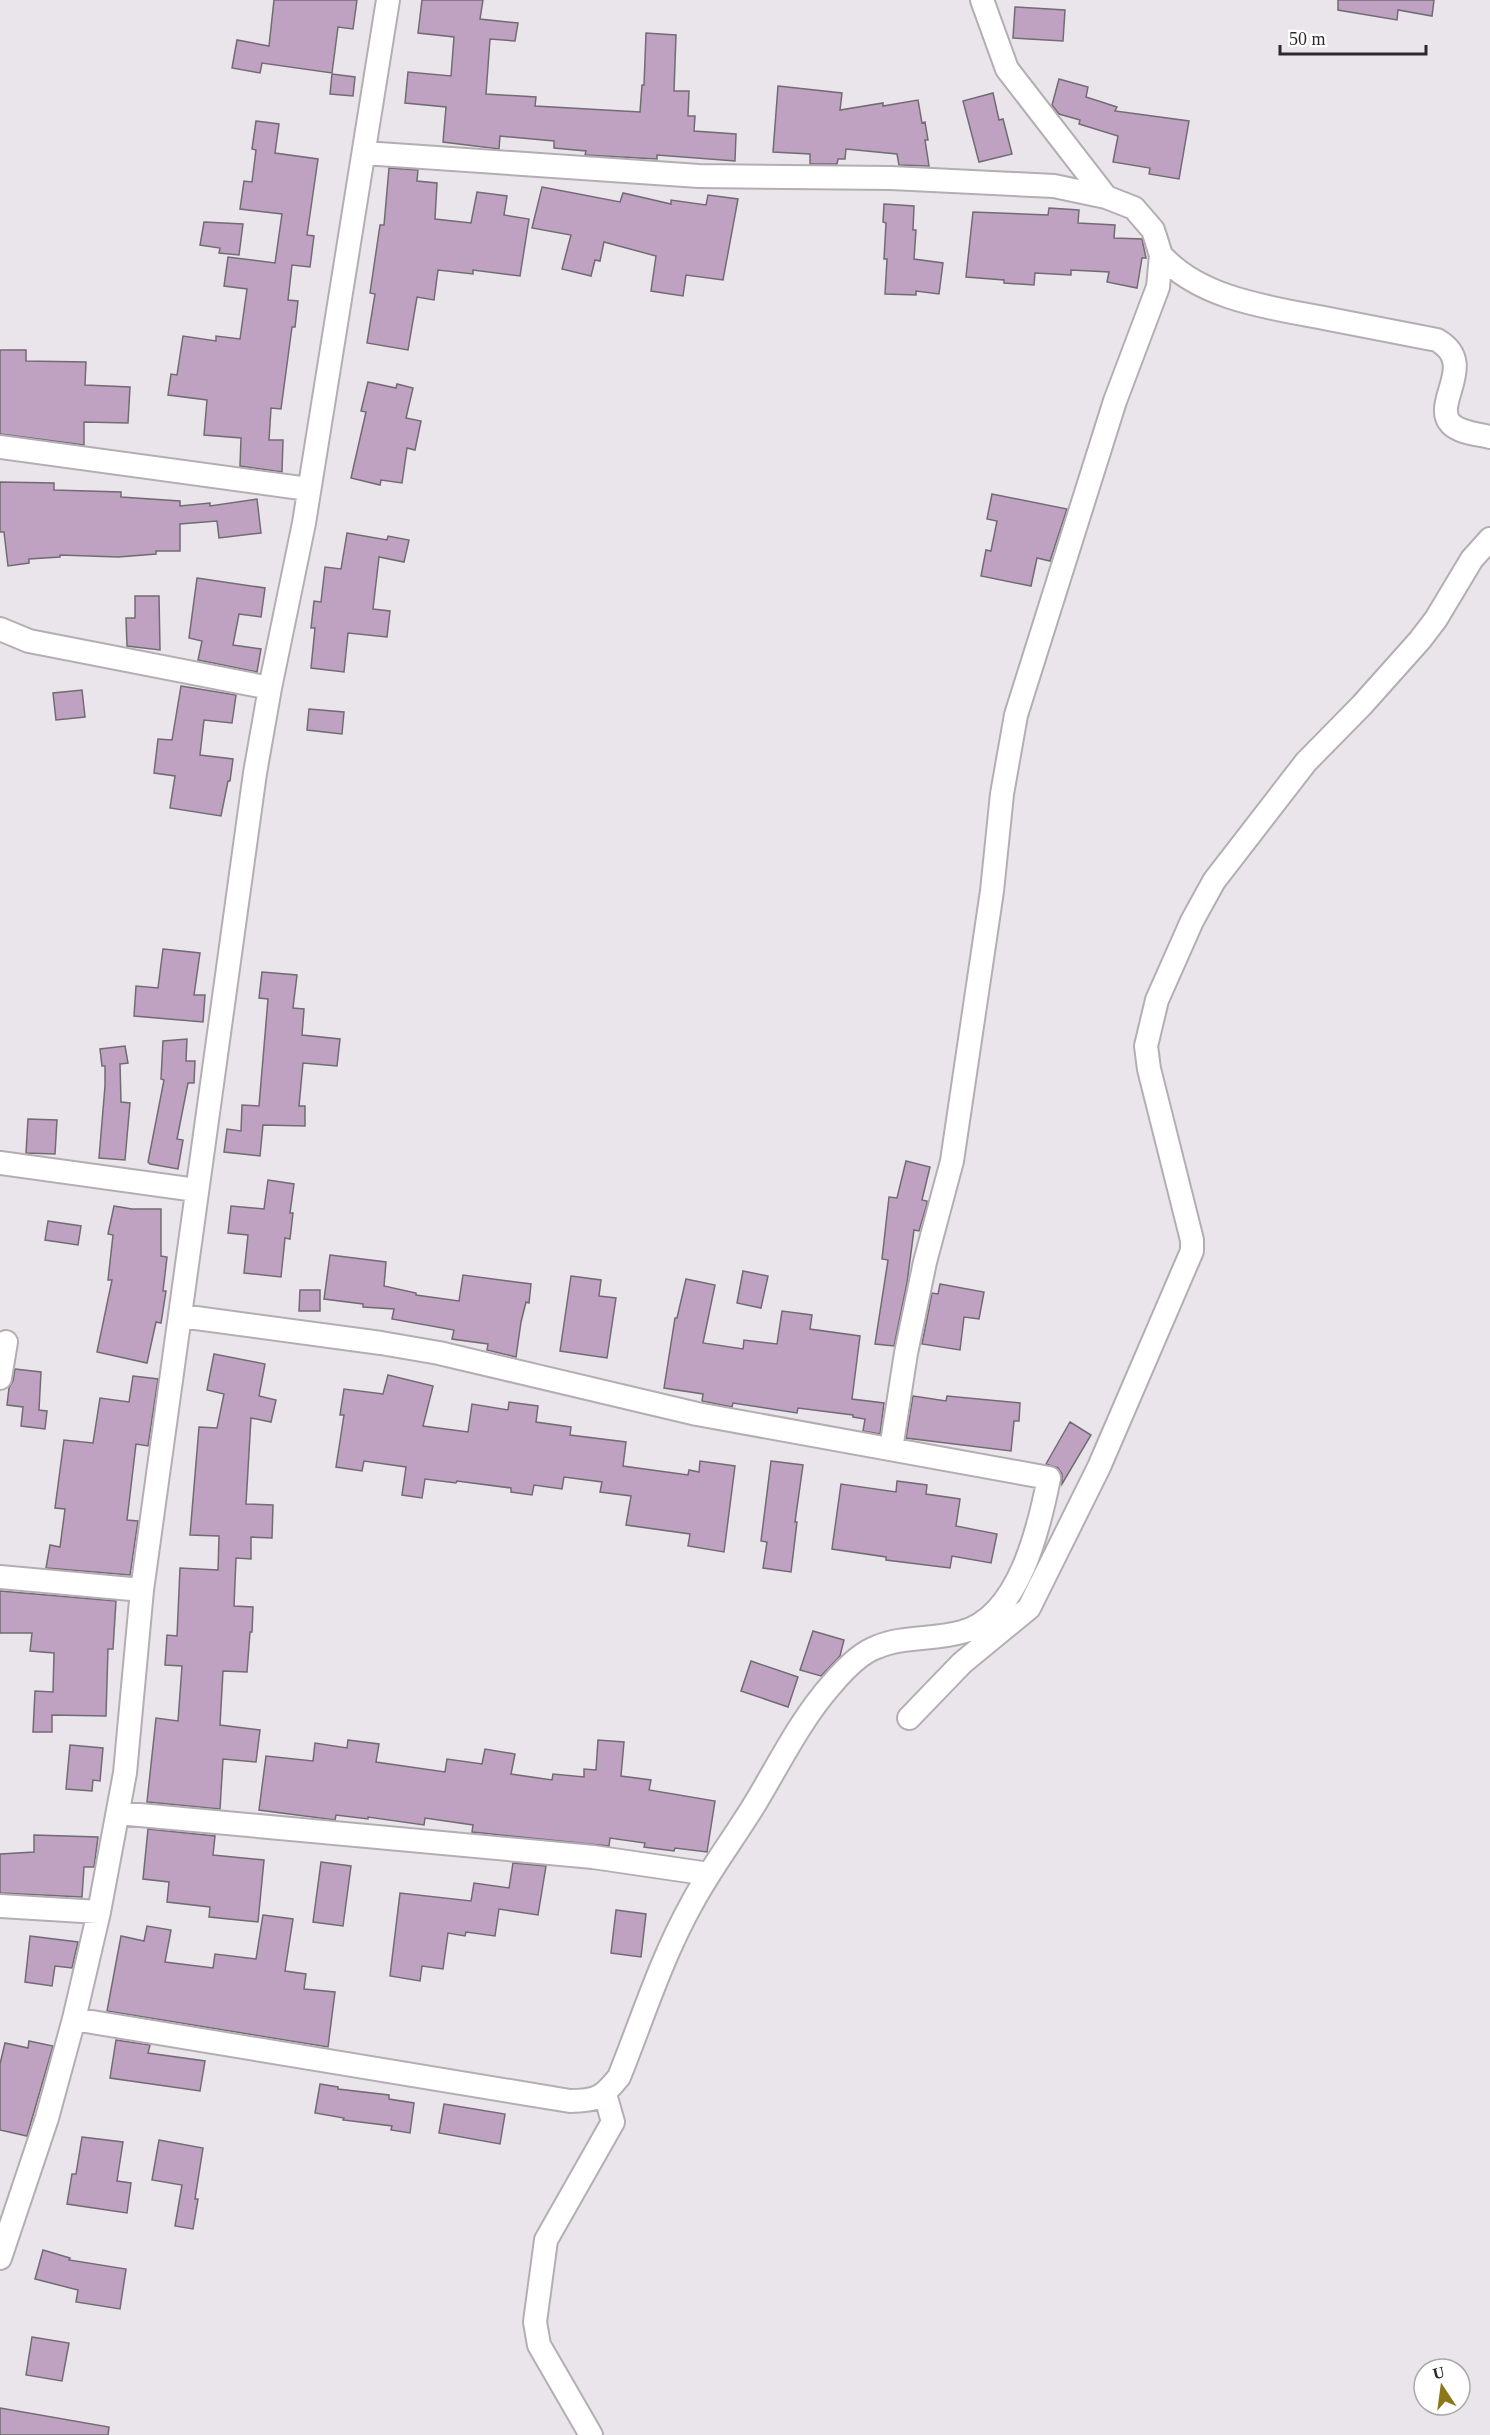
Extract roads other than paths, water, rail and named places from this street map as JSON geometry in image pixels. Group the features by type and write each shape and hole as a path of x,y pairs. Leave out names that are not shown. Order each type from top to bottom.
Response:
{"street":[{"path":"0,2258 47,2118 74,2019 99,1912 125,1773 142,1590 255,773 304,523 388,0"},
{"path":"982,0 1007,69 1106,197"},
{"path":"364,153 699,176 891,178 1054,186 1106,197 1134,208 1153,230 1161,255 1158,287 1116,401 1016,715 1002,794 992,891 952,1161 925,1262 906,1353 891,1449"},
{"path":"1161,255 1174,270 1194,281 1244,301 1437,340 1451,350 1455,364 1447,404 1447,418 1451,424 1465,431 1490,436"},
{"path":"0,447 308,489"},
{"path":"909,1718 962,1664 1029,1608 1099,1467 1192,1251 1190,1232 1149,1069 1146,1046 1157,1000 1192,921 1214,881 1306,762 1362,705 1420,640 1436,619 1472,559 1490,538"},
{"path":"0,629 29,641 270,688"},
{"path":"0,1163 196,1190"},
{"path":"74,2019 570,2101 587,2101 605,2094 619,2077 677,1934 709,1874 818,1701 845,1670 877,1646 963,1632 979,1625 996,1611 1010,1593 1022,1571 1041,1520 1049,1478 697,1413 439,1353 181,1316"},
{"path":"0,1378 6,1342"},
{"path":"0,1576 142,1590"},
{"path":"118,1813 593,1857 709,1874"},
{"path":"0,1906 99,1912"},
{"path":"591,2435 539,2345 535,2322 546,2240 613,2122 605,2094"}]}
